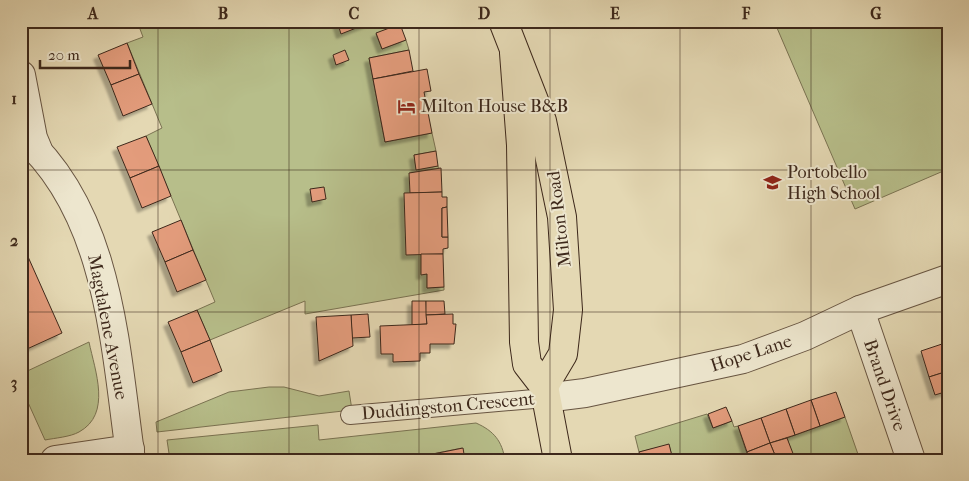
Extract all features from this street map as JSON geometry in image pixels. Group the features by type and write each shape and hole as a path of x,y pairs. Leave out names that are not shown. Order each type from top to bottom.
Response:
{"main road":[{"name":"Milton Road","path":"503,21 514,54 542,121 562,217 568,310 563,354 544,392"},
{"name":"Milton Road","path":"514,54 521,144 524,342 527,364 544,392 558,460"}],"street":[{"name":"Magdalene Avenue","path":"21,75 34,138 30,142 68,190 97,258 108,306 130,454"},
{"name":"Hope Lane","path":"544,392 585,393 743,359 805,336 860,310 948,279"},
{"name":"Brand Drive","path":"860,310 911,460"},
{"path":"55,460 130,454"}],"lane":[{"name":"Duddingston Crescent","path":"350,415 544,392"}],"green space":[{"path":"137,21 337,21 342,33 374,21 399,21 400,24 376,34 382,49 406,40 409,50 369,58 385,142 432,133 436,151 414,155 416,169 438,166 439,168 410,173 421,254 421,274 427,274 427,288 444,287 444,290 305,314 305,301 210,340 197,310 215,302 146,136 162,128 127,43 143,37"},
{"path":"774,21 948,21 948,169 855,209"},
{"path":"89,342 99,391 95,414 89,424 79,432 45,440 21,387 21,374"},
{"path":"284,387 319,396 349,391 352,410 157,432 156,422 229,392"},
{"path":"707,414 713,428 732,421 734,427 738,426 749,460 673,460 669,445 639,452 635,436"},
{"path":"845,417 860,460 784,460 793,456 787,438"},
{"path":"476,423 488,429 496,437 502,447 505,460 465,460 462,448 402,460 170,460 167,440 318,425 319,440"}],"building":[{"path":"337,21 374,21 341,34"},
{"path":"400,24 406,40 382,49 376,33"},
{"path":"127,43 139,74 111,85 98,55"},
{"path":"345,50 349,60 336,65 333,55"},
{"path":"409,50 413,71 373,79 369,58"},
{"path":"427,69 431,91 424,92 432,133 385,142 373,79"},
{"path":"139,74 152,104 123,116 111,85"},
{"path":"146,136 159,166 130,178 117,147"},
{"path":"436,151 438,166 416,170 414,155"},
{"path":"159,166 171,196 142,208 130,178"},
{"path":"441,168 442,192 410,193 409,173"},
{"path":"324,187 326,199 312,202 310,189"},
{"path":"442,192 442,197 447,197 447,207 442,208 442,237 448,237 448,248 443,249 443,254 406,255 404,193"},
{"path":"447,207 448,237 442,237 442,208"},
{"path":"181,220 193,250 165,262 152,232"},
{"path":"21,241 62,333 27,349 21,336"},
{"path":"193,250 206,280 177,292 165,262"},
{"path":"421,254 443,254 444,287 427,288 427,274 421,275"},
{"path":"412,301 426,301 427,324 412,325"},
{"path":"426,301 444,301 445,314 426,315"},
{"path":"197,310 210,340 181,352 168,322"},
{"path":"368,314 370,337 352,338 351,315"},
{"path":"453,314 453,324 456,324 454,344 430,344 430,353 420,353 420,361 393,362 393,354 381,354 380,326 427,324 426,315"},
{"path":"351,315 353,346 319,361 316,317"},
{"path":"210,340 222,371 193,383 181,352"},
{"path":"945,343 948,352 948,371 929,377 921,351"},
{"path":"948,371 948,391 935,395 929,377"},
{"path":"836,392 845,417 820,426 811,400"},
{"path":"811,400 820,426 795,435 786,409"},
{"path":"726,407 732,421 713,428 708,414"},
{"path":"786,409 795,435 770,443 761,418"},
{"path":"761,418 770,443 747,452 738,426"},
{"path":"787,438 794,456 777,460 770,443"},
{"path":"770,443 777,460 749,460 747,452"},
{"path":"669,444 673,460 641,460 639,452"},
{"path":"463,448 465,460 402,460 418,457"}],"place":[{"name":"Milton House B&B","path":"407,106"},
{"name":"Portobello High School","path":"773,182"}]}
